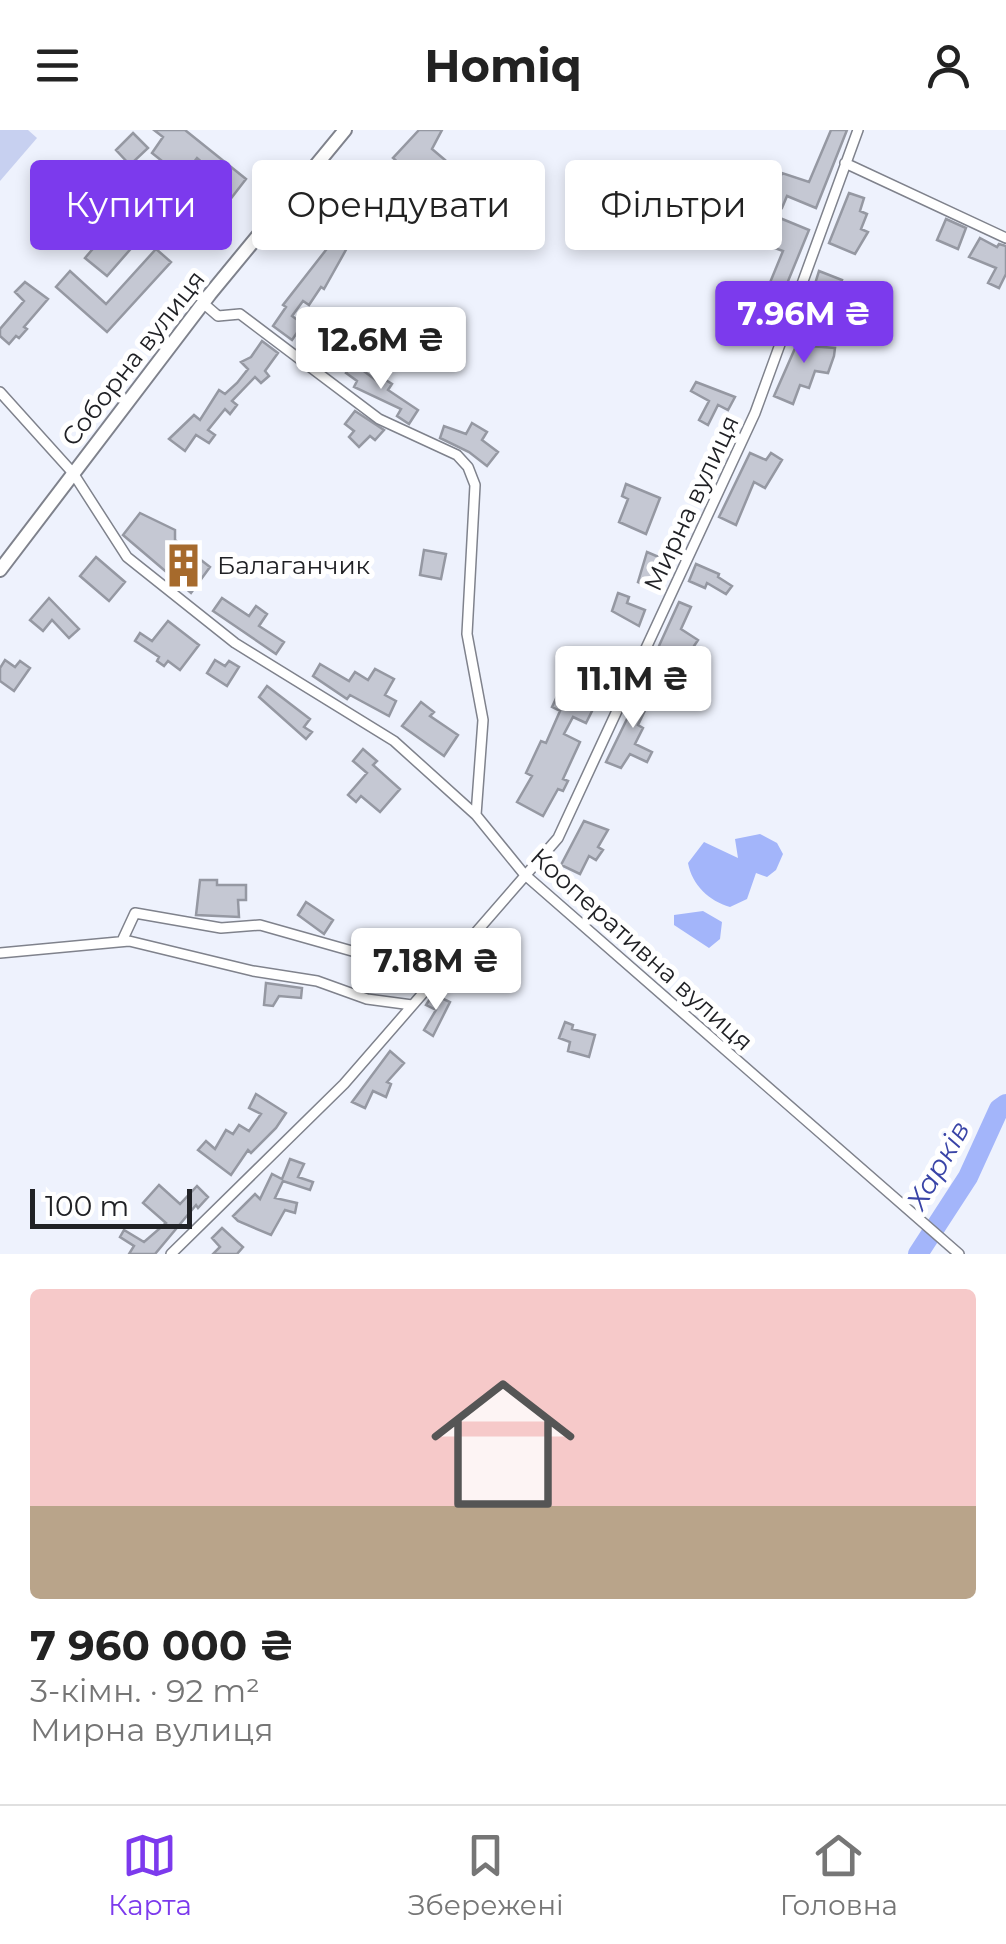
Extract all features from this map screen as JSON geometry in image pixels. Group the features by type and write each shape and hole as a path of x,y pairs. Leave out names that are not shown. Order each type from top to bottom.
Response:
{"street":[{"name":"Соборна вулиця","path":"0,570 203,303 345,130"},
{"name":"Мирна вулиця","path":"171,1254 344,1084 558,838 755,413 858,130"},
{"path":"845,163 1006,238"},
{"path":"203,303 218,316 240,314 379,419 456,455 468,467 475,485 467,634 483,720 476,815"},
{"name":"Кооперативна вулиця","path":"0,392 73,473 127,557 235,643 394,742 476,815 524,874 959,1254"},
{"path":"122,941 135,913 221,928 260,925 404,966 441,968"},
{"path":"0,953 122,941 252,972 317,980 367,999 412,1005"}],"shaded area":[{"path":"0,130 28,130 37,138 0,181"}],"water":[{"path":"760,834 777,843 783,854 776,870 767,877 756,873 747,899 730,907 715,901 693,878 688,863 704,842 738,858 735,839"},
{"path":"703,911 722,922 720,939 709,948 674,925 674,915"}],"building":[{"path":"154,130 185,130 222,160 161,160 152,153 163,137"},
{"path":"419,130 442,130 432,149 445,160 393,158"},
{"path":"831,130 847,130 816,208 787,196 782,208 782,173 809,182"},
{"path":"133,133 148,148 135,160 125,160 116,150"},
{"path":"232,168 246,179 232,197"},
{"path":"849,193 864,198 860,211 867,214 861,229 868,232 855,254 829,243"},
{"path":"782,219 809,230 784,291 769,285 783,251"},
{"path":"946,219 966,228 958,249 937,240"},
{"path":"980,238 997,247 1006,246 1006,274 999,288 988,283 996,268 969,257"},
{"path":"92,250 130,250 107,276 85,258"},
{"path":"155,250 171,262 107,332 56,287 70,271 106,304"},
{"path":"326,250 346,250 324,289 321,287 309,305 303,301 292,316 303,324 292,340 273,326 286,307 283,305"},
{"path":"819,271 842,280 830,309 838,314 832,323 806,313"},
{"path":"25,282 48,299 24,327 27,329 9,344 0,336 0,329 24,301 15,292"},
{"path":"747,289 770,295 763,319 773,323 765,343 734,331"},
{"path":"800,328 813,330 810,346 835,348 828,373 815,371 809,388 800,385 793,404 774,396"},
{"path":"262,341 278,353 265,371 269,376 261,383 255,377 232,401 237,405 230,414 225,409 208,430 215,435 209,443 196,435 185,451 169,439 194,415 200,420 219,390 225,394 237,383 248,369 241,362 251,357"},
{"path":"353,363 381,384 384,379 392,384 388,390 418,410 409,424 397,416 401,409 354,387 357,381 346,373"},
{"path":"696,382 735,397 728,410 718,405 708,425 699,420 709,401 691,391"},
{"path":"355,411 384,430 375,440 370,436 359,447 349,437 354,431 345,424"},
{"path":"472,423 487,432 482,440 498,452 487,466 440,438 444,426 466,434"},
{"path":"750,453 766,460 771,453 782,460 765,488 754,482 736,525 719,517"},
{"path":"626,484 660,498 646,534 619,522 628,499 622,496"},
{"path":"140,513 175,530 175,540 210,567 191,593 123,535"},
{"path":"664,549 672,553 655,590 638,582 647,552 661,558"},
{"path":"424,550 446,554 441,579 420,575"},
{"path":"96,557 125,582 109,601 80,576"},
{"path":"696,564 719,574 732,586 726,594 707,583 705,588 689,581"},
{"path":"618,593 629,597 627,603 645,610 639,626 612,611"},
{"path":"49,598 79,629 69,638 52,620 43,631 30,620"},
{"path":"222,598 249,616 256,606 267,614 259,626 284,642 276,654 213,611"},
{"path":"679,602 691,607 681,629 698,640 686,658 692,661 685,675 673,669 671,673 653,659"},
{"path":"168,621 199,645 180,670 168,661 164,666 157,661 159,657 135,641 140,633 152,641"},
{"path":"5,660 15,667 20,661 30,668 14,691 0,681 0,668"},
{"path":"215,660 239,667 227,686 207,673"},
{"path":"320,664 349,681 355,672 368,680 375,669 394,679 385,695 396,701 389,716 350,695 347,699 313,676"},
{"path":"646,680 657,685 638,725 643,728 635,744 652,752 647,762 630,754 621,768 606,762"},
{"path":"267,686 310,719 304,727 312,732 306,739 259,697"},
{"path":"562,686 596,703 586,723 573,717 564,734 580,742 563,779 568,781 563,791 558,789 543,816 517,802 532,776 526,773 541,741 546,743 560,711 552,707"},
{"path":"421,702 434,712 430,716 458,735 444,756 402,726"},
{"path":"363,749 377,761 373,765 400,789 380,812 361,796 356,802 348,795 367,773 353,761"},
{"path":"584,821 608,830 598,847 603,850 596,860 589,856 580,874 561,865"},
{"path":"200,880 217,880 217,885 246,885 246,900 238,900 239,917 196,915"},
{"path":"306,902 333,920 324,934 298,915"},
{"path":"266,983 302,988 301,998 279,996 273,1006 264,1005"},
{"path":"433,994 450,1002 433,1036 424,1030 436,1010 426,1005"},
{"path":"565,1022 573,1025 572,1029 595,1035 589,1057 568,1051 570,1042 559,1038"},
{"path":"390,1051 404,1063 387,1082 391,1084 386,1097 373,1091 365,1108 352,1102"},
{"path":"256,1094 286,1113 251,1153 248,1150 231,1175 198,1150 206,1141 215,1149 226,1130 233,1134 239,1125 249,1131 261,1114 249,1108"},
{"path":"290,1159 304,1164 298,1177 313,1182 310,1190 283,1181 275,1198 297,1203 295,1213 285,1210 271,1235 238,1221 233,1216 255,1194 260,1199 272,1174 282,1179"},
{"path":"159,1185 180,1204 197,1186 208,1197 198,1208 196,1205 155,1254 129,1254 134,1246 120,1237 124,1230 144,1242 166,1223 143,1203"},
{"path":"222,1228 243,1247 237,1254 213,1254 220,1247 212,1238"}],"waterway":[{"name":"Харків","path":"918,1254 968,1177 999,1109 1006,1104"}],"place":[{"name":"Балаганчик","path":"184,565"}]}
